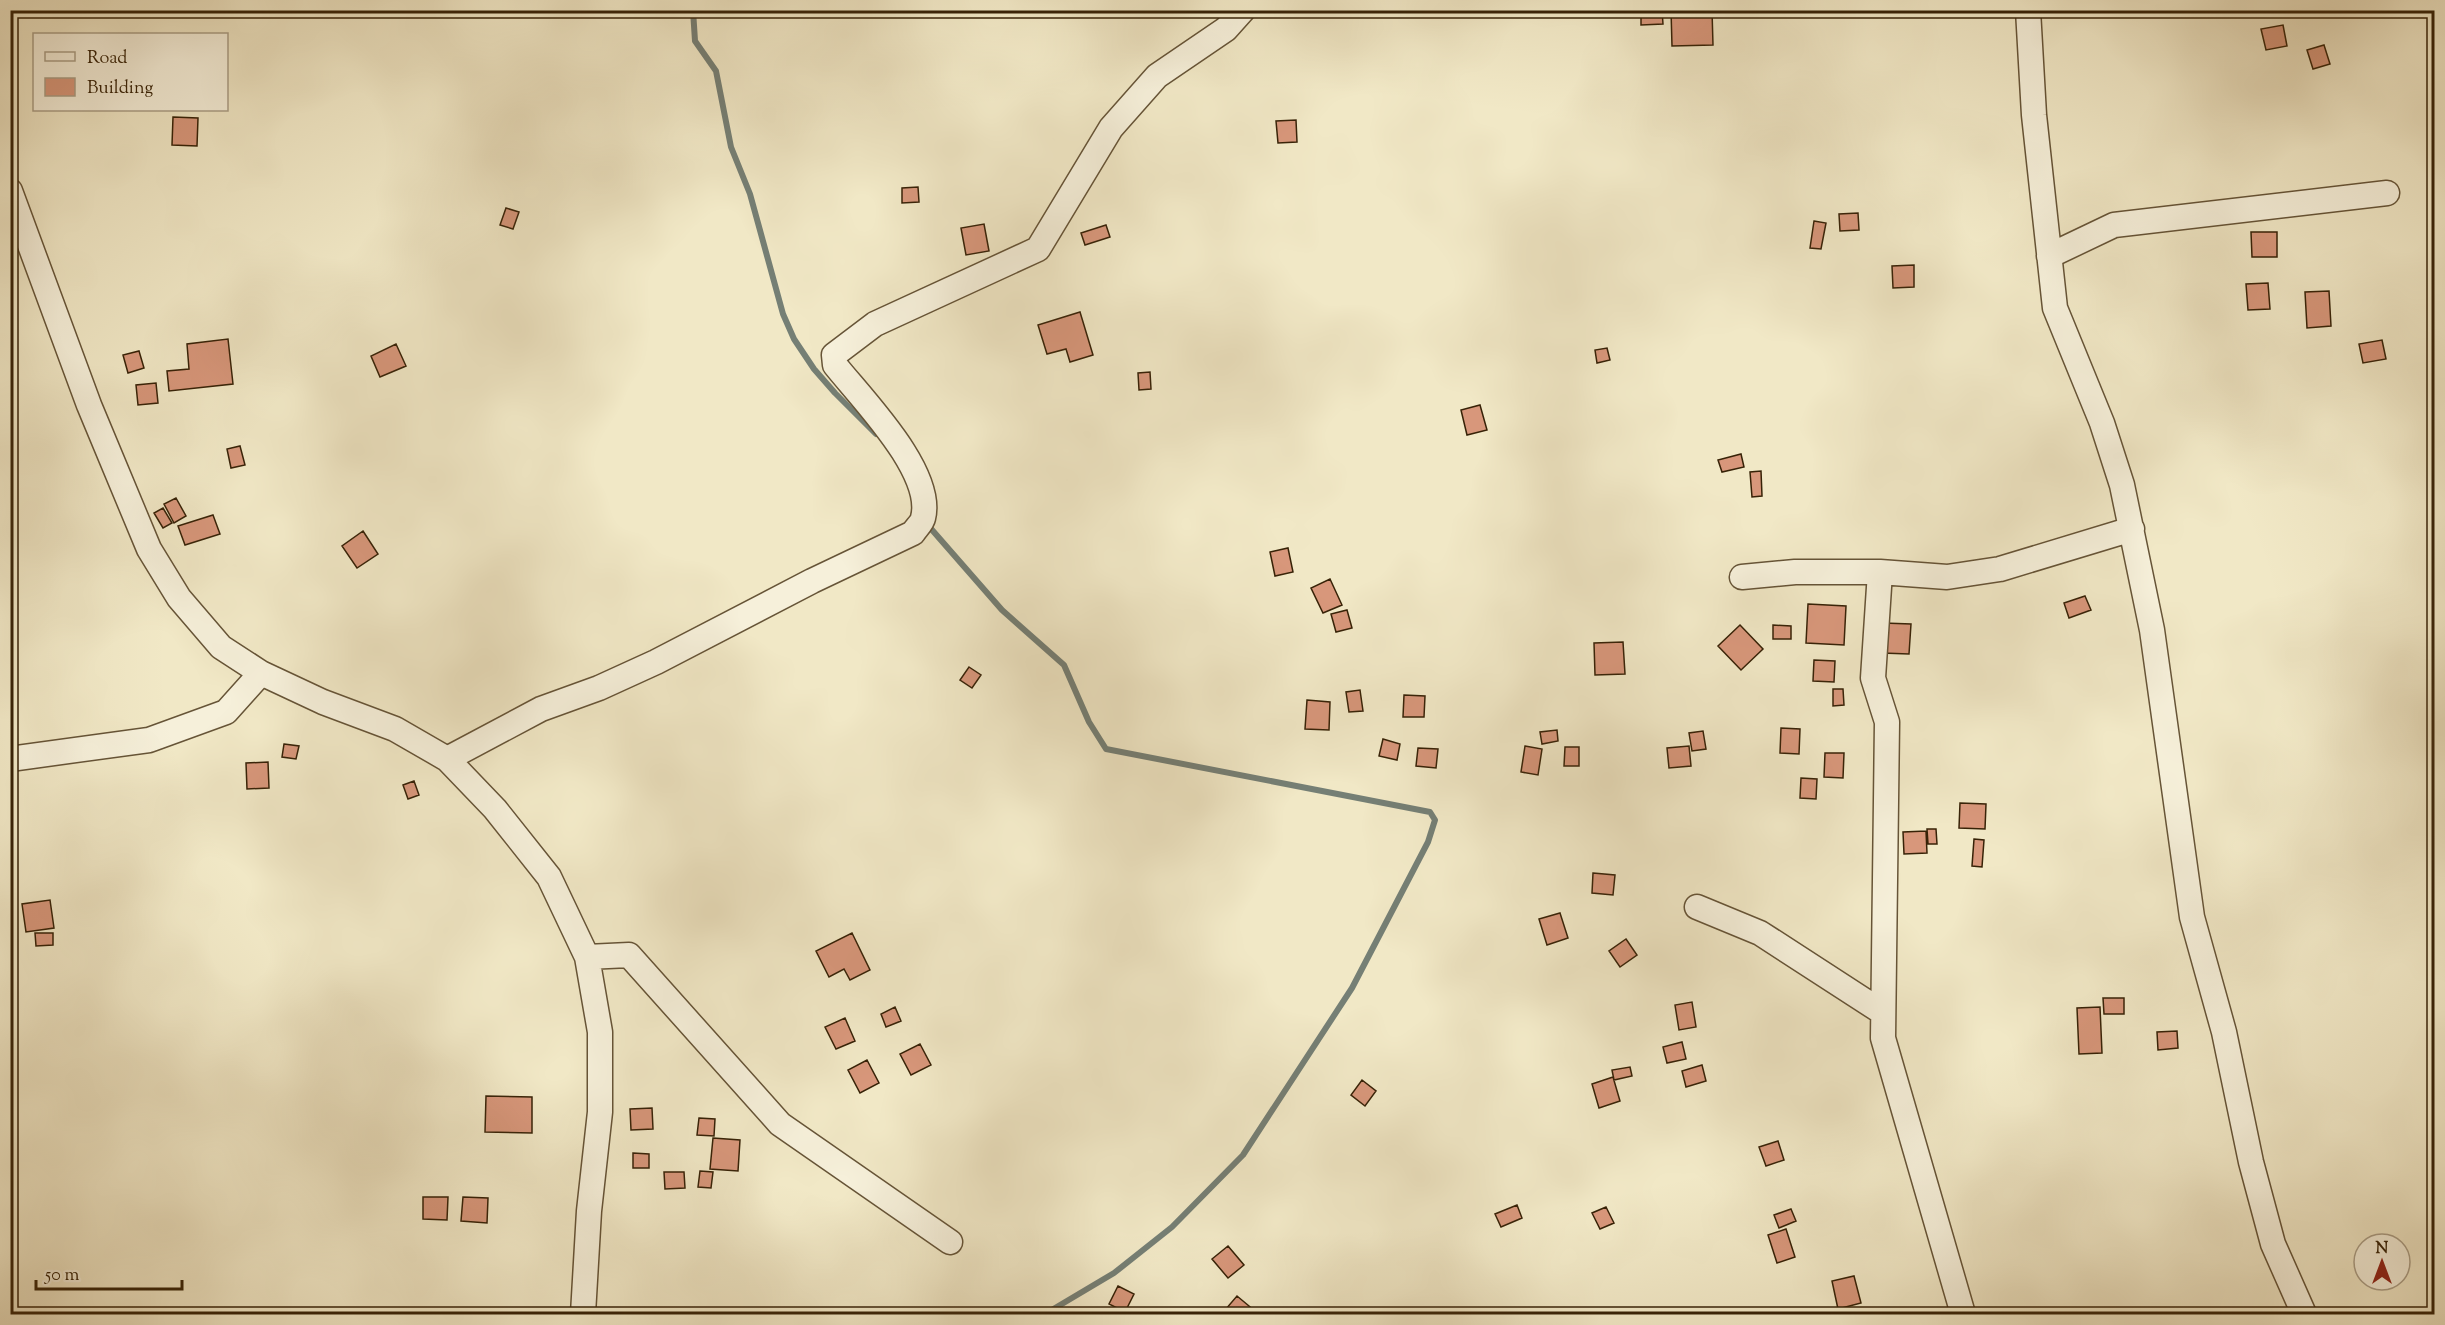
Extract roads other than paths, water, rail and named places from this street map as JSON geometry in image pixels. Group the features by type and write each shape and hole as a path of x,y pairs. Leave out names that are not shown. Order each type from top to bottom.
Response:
{"street":[{"path":"447,759 541,709 598,688 656,662 812,580 913,533 923,519 924,506 907,457 883,423 835,365 834,355 875,324 1038,249 1111,128 1157,76 1226,29 1243,10"},
{"path":"2028,10 2034,115 2055,308 2102,423 2122,485 2151,630 2192,917 2224,1032 2251,1162 2273,1244 2304,1314"},
{"path":"10,191 89,405 149,549 179,598 221,646 261,673 323,702 394,729 447,759 495,809 549,877 586,957 600,1032 600,1112 589,1211 583,1314"},
{"path":"2049,256 2114,225 2387,193"},
{"path":"1742,577 1795,572 1880,572 1947,577 2000,569 2132,529"},
{"path":"1880,572 1873,678 1887,722 1883,1038 1963,1314"},
{"path":"10,759 149,740 226,712 261,673"},
{"path":"1697,907 1760,933 1882,1012"},
{"path":"586,957 629,955 780,1124 950,1242"}],"waterway":[{"path":"693,10 695,41 716,71 731,147 750,194 783,314 794,339 814,369 876,434"},
{"path":"926,523 1002,610 1064,665 1089,722 1106,749 1430,812 1435,820 1428,842 1352,988 1243,1155 1172,1227 1114,1273 1045,1314"}]}
